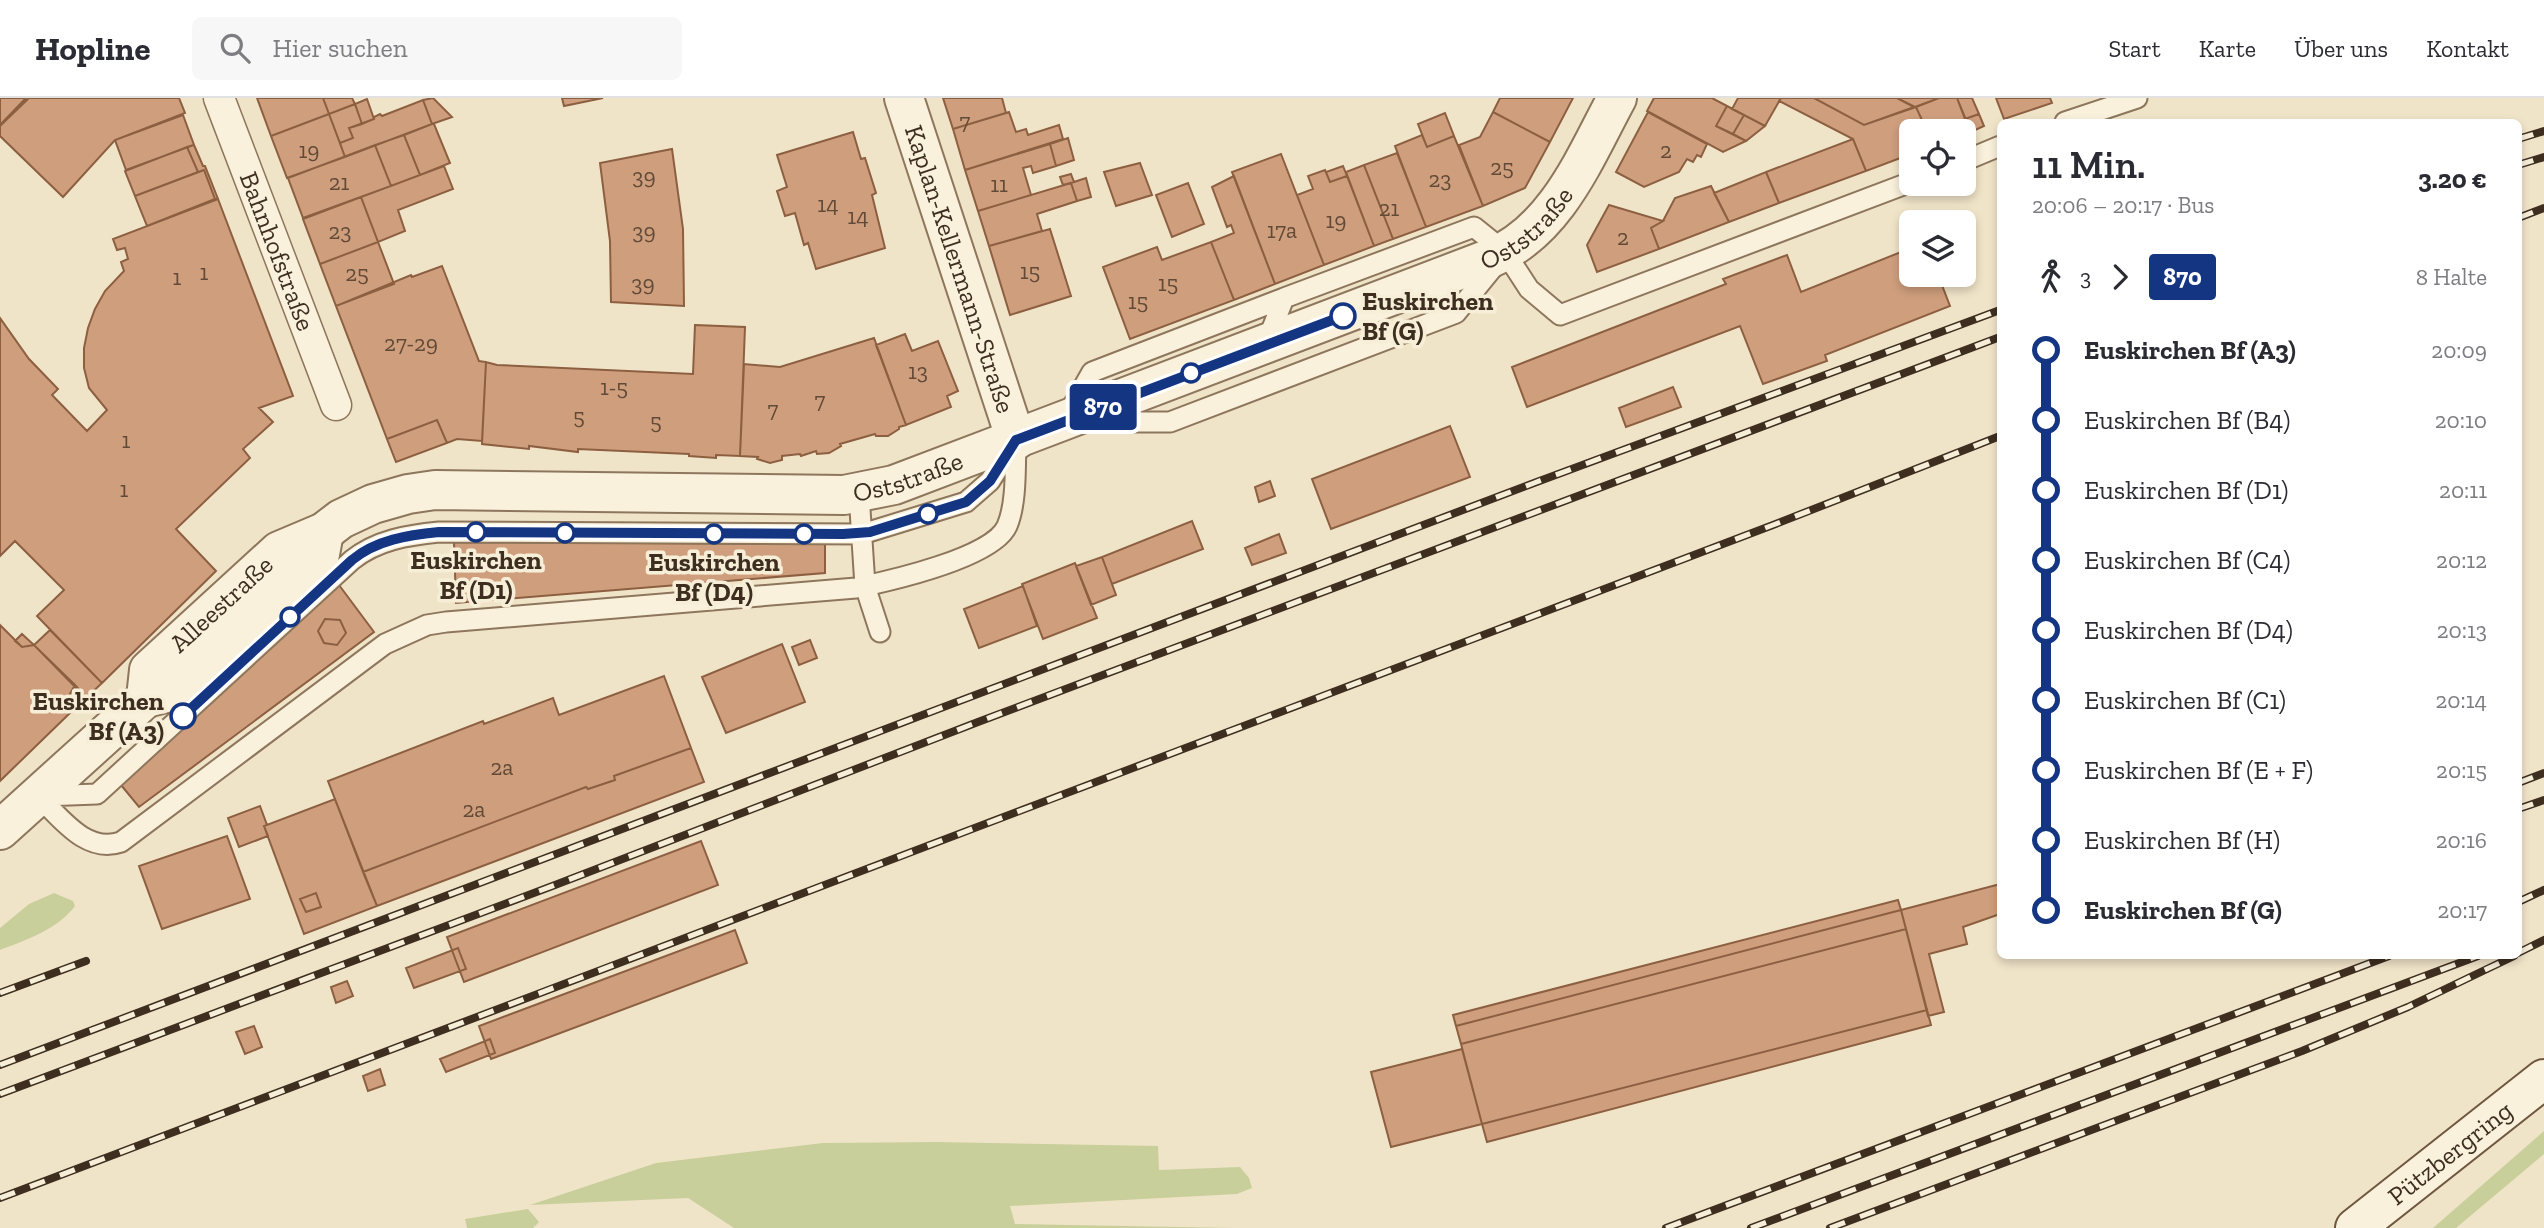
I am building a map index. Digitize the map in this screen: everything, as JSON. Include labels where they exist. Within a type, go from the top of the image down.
[{"type":"street","name":"Bahnhofstraße","points":[[219,98],[336,405]]},
{"type":"street","name":"Kaplan-Kellermann-Straße","points":[[904,98],[1016,440]]},
{"type":"street","name":"Oststraße","points":[[373,504],[435,490],[621,494],[859,494],[894,485],[1505,252],[1540,225],[1556,205],[1617,98]]},
{"type":"street","name":"Alleestraße","points":[[0,830],[146,698],[149,670],[279,551],[324,532],[341,519],[373,504]]},
{"type":"street","name":"Pützbergring","points":[[2355,1228],[2544,1079]]},
{"type":"lane","points":[[2073,119],[2137,98]]},
{"type":"lane","points":[[1976,156],[1997,147]]},
{"type":"lane","points":[[1063,422],[1092,372],[1474,227],[1505,252],[1530,289],[1560,315],[1899,187]]},
{"type":"lane","points":[[1063,422],[1170,422],[1456,313],[1505,252]]},
{"type":"lane","points":[[1265,345],[1284,298]]},
{"type":"lane","points":[[38,796],[97,794],[352,560],[362,552],[388,540],[439,532],[862,534],[966,502],[990,481],[1016,440]]},
{"type":"lane","points":[[38,796],[82,837],[103,845],[121,842],[385,644],[428,625],[865,586],[912,575],[984,549],[998,539],[1007,527],[1012,508],[1016,440]]},
{"type":"lane","points":[[859,494],[865,586],[880,632]]},
{"type":"green space","points":[[54,893],[73,901],[75,906],[51,927],[0,950],[0,928],[29,904]]},
{"type":"green space","points":[[2544,1131],[2544,1154],[2456,1228],[2433,1228]]},
{"type":"green space","points":[[823,1143],[1158,1146],[1159,1170],[1240,1167],[1249,1178],[1252,1188],[1237,1194],[1010,1206],[1015,1224],[1235,1228],[734,1228],[688,1198],[530,1205],[656,1163]]},
{"type":"green space","points":[[528,1209],[539,1222],[533,1228],[467,1228],[465,1219]]},
{"type":"building","points":[[0,98],[26,98],[0,125]]},
{"type":"building","points":[[29,98],[179,98],[185,113],[115,140],[63,197],[0,136],[0,126]]},
{"type":"building","points":[[257,98],[323,98],[329,114],[271,136]]},
{"type":"building","points":[[323,98],[352,98],[355,104],[329,114]]},
{"type":"building","points":[[433,98],[452,117],[432,124],[423,100]]},
{"type":"building","points":[[562,98],[603,98],[564,106]]},
{"type":"building","points":[[943,98],[1002,98],[1006,113],[953,129]]},
{"type":"building","points":[[1500,98],[1573,98],[1550,142],[1493,112]]},
{"type":"building","points":[[1654,98],[1712,98],[1727,106],[1716,126],[1746,141],[1723,152],[1647,111]]},
{"type":"building","points":[[1738,98],[1781,98],[1765,126],[1732,109]]},
{"type":"building","points":[[1781,98],[1814,98],[1864,125],[1916,107],[1922,119],[1899,119],[1899,159],[1866,171],[1853,139],[1779,101]]},
{"type":"building","points":[[1814,98],[1897,98],[1914,107],[1864,125]]},
{"type":"building","points":[[1897,98],[1939,98],[1915,107]]},
{"type":"building","points":[[1939,98],[1957,98],[1966,119],[1922,119],[1916,107]]},
{"type":"building","points":[[1957,98],[1972,98],[1979,114],[1965,119]]},
{"type":"building","points":[[1996,98],[2050,98],[2052,103],[2004,119]]},
{"type":"building","points":[[367,99],[374,119],[362,124],[355,104]]},
{"type":"building","points":[[423,100],[432,124],[345,157],[340,143],[353,138],[349,128],[380,114],[382,116]]},
{"type":"building","points":[[355,104],[362,124],[349,128],[353,138],[340,143],[329,114]]},
{"type":"building","points":[[1727,106],[1744,115],[1733,134],[1716,126]]},
{"type":"building","points":[[1009,112],[1016,132],[1026,129],[1028,135],[1059,125],[1063,139],[965,170],[953,129]]},
{"type":"building","points":[[1493,112],[1550,142],[1525,188],[1483,206],[1459,145],[1480,137]]},
{"type":"building","points":[[1648,112],[1707,144],[1701,157],[1697,155],[1693,162],[1687,159],[1679,172],[1644,187],[1616,172]]},
{"type":"building","points":[[1445,113],[1454,136],[1427,147],[1418,124]]},
{"type":"building","points":[[329,114],[345,157],[287,178],[271,136]]},
{"type":"building","points":[[1979,114],[1984,126],[1976,130],[1976,119],[1965,119]]},
{"type":"building","points":[[183,115],[194,145],[126,170],[115,140]]},
{"type":"building","points":[[1744,115],[1765,126],[1746,141],[1733,134]]},
{"type":"building","points":[[432,124],[450,163],[420,175],[404,135]]},
{"type":"building","points":[[853,132],[876,193],[872,195],[885,248],[816,269],[808,243],[804,245],[795,213],[785,216],[777,191],[787,187],[777,155]]},
{"type":"building","points":[[404,135],[420,175],[391,186],[375,145]]},
{"type":"building","points":[[1422,135],[1427,147],[1454,136],[1483,206],[1426,227],[1395,146]]},
{"type":"building","points":[[1068,138],[1074,160],[1056,166],[1050,144]]},
{"type":"building","points":[[1853,139],[1866,171],[1779,203],[1766,172]]},
{"type":"building","points":[[1050,144],[1056,166],[1033,173],[1031,166],[1023,168],[1031,195],[978,211],[965,170]]},
{"type":"building","points":[[194,145],[218,199],[215,199],[204,170],[198,172],[187,147]]},
{"type":"building","points":[[375,145],[391,186],[303,218],[288,178]]},
{"type":"building","points":[[187,147],[198,172],[135,196],[125,171]]},
{"type":"building","points":[[672,149],[683,229],[684,306],[611,302],[610,241],[600,163]]},
{"type":"building","points":[[1397,153],[1426,227],[1393,239],[1364,165]]},
{"type":"building","points":[[1281,154],[1324,265],[1275,284],[1232,172]]},
{"type":"building","points":[[1140,163],[1152,195],[1116,206],[1104,172]]},
{"type":"building","points":[[1364,165],[1393,239],[1374,246],[1346,172]]},
{"type":"building","points":[[444,166],[453,189],[398,210],[405,231],[378,242],[361,197]]},
{"type":"building","points":[[1343,166],[1347,176],[1330,182],[1326,172]]},
{"type":"building","points":[[204,170],[215,199],[147,226],[135,196]]},
{"type":"building","points":[[1325,170],[1330,182],[1347,176],[1374,246],[1324,265],[1297,195],[1313,189],[1308,176]]},
{"type":"building","points":[[1766,172],[1779,203],[1729,222],[1714,193]]},
{"type":"building","points":[[1071,174],[1074,182],[1063,185],[1060,177]]},
{"type":"building","points":[[1234,176],[1275,284],[1234,300],[1211,242],[1234,233],[1231,225],[1227,227],[1212,187]]},
{"type":"building","points":[[1086,178],[1091,197],[1077,201],[1071,183]]},
{"type":"building","points":[[1071,183],[1077,201],[1037,214],[1042,231],[989,246],[978,211]]},
{"type":"building","points":[[1188,183],[1204,224],[1172,237],[1156,195]]},
{"type":"building","points":[[1711,186],[1729,222],[1659,249],[1651,228],[1663,221],[1675,198]]},
{"type":"building","points":[[361,197],[378,242],[320,264],[303,219]]},
{"type":"building","points":[[218,199],[293,396],[259,408],[273,422],[243,449],[250,458],[176,529],[216,571],[102,683],[37,616],[64,590],[15,541],[0,556],[0,318],[29,359],[58,389],[52,395],[87,431],[107,410],[89,388],[84,368],[88,328],[105,291],[124,271],[121,262],[128,259],[125,248],[117,250],[113,239]]},
{"type":"building","points":[[1609,205],[1663,221],[1651,228],[1659,249],[1597,272],[1587,245]]},
{"type":"building","points":[[1050,229],[1071,296],[1010,315],[989,246]]},
{"type":"building","points":[[378,242],[394,284],[336,306],[320,264]]},
{"type":"building","points":[[1211,242],[1234,300],[1130,339],[1103,267],[1157,247],[1162,260]]},
{"type":"building","points":[[1899,253],[1899,287],[1943,287],[1950,306],[1825,355],[1827,361],[1763,384],[1740,326],[1527,407],[1512,367],[1726,284],[1723,279],[1787,255],[1801,292]]},
{"type":"building","points":[[442,266],[479,361],[486,362],[482,441],[457,439],[447,443],[437,420],[387,439],[336,306],[411,275],[412,277]]},
{"type":"building","points":[[695,325],[745,327],[740,456],[716,455],[716,458],[689,454],[578,449],[578,452],[482,444],[486,362],[497,365],[693,374]]},
{"type":"building","points":[[905,334],[912,351],[938,341],[958,391],[947,396],[951,407],[906,425],[876,345]]},
{"type":"building","points":[[874,338],[906,425],[888,436],[875,434],[840,444],[841,446],[829,453],[817,454],[816,451],[801,456],[782,456],[782,460],[770,463],[757,459],[758,457],[740,456],[744,364],[780,367]]},
{"type":"building","points":[[1673,387],[1681,407],[1626,427],[1619,408]]},
{"type":"building","points":[[437,420],[447,443],[396,462],[387,439]]},
{"type":"building","points":[[1450,426],[1470,477],[1331,529],[1312,479]]},
{"type":"building","points":[[1270,481],[1275,496],[1259,502],[1255,487]]},
{"type":"building","points":[[1192,521],[1203,549],[1112,584],[1102,557]]},
{"type":"building","points":[[1279,534],[1286,553],[1252,565],[1245,548]]},
{"type":"building","points":[[454,542],[825,544],[825,573],[456,603]]},
{"type":"building","points":[[1102,557],[1116,595],[1091,605],[1076,566]]},
{"type":"building","points":[[1075,563],[1097,618],[1043,639],[1022,584]]},
{"type":"building","points":[[339,585],[374,632],[139,807],[121,785]]},
{"type":"building","points":[[1023,586],[1037,626],[979,648],[964,609]]},
{"type":"building","points":[[325,619],[340,620],[346,633],[337,645],[324,643],[318,631]]},
{"type":"building","points":[[0,625],[22,647],[34,645],[75,685],[66,701],[72,711],[0,781]]},
{"type":"building","points":[[50,630],[102,683],[86,698],[34,645]]},
{"type":"building","points":[[22,634],[34,645],[22,647],[15,641]]},
{"type":"building","points":[[810,640],[817,658],[799,665],[792,647]]},
{"type":"building","points":[[782,644],[805,702],[726,733],[702,677]]},
{"type":"building","points":[[664,676],[691,748],[614,776],[615,780],[588,789],[586,787],[363,872],[328,781],[483,721],[484,724],[553,698],[559,715]]},
{"type":"building","points":[[75,685],[82,693],[72,711],[66,701]]},
{"type":"building","points":[[691,748],[704,782],[377,906],[363,872],[586,787],[588,789],[615,780],[614,776]]},
{"type":"building","points":[[335,799],[377,906],[304,934],[264,826]]},
{"type":"building","points":[[260,806],[268,836],[239,847],[228,818]]},
{"type":"building","points":[[227,836],[250,899],[162,929],[139,866]]},
{"type":"building","points":[[701,841],[718,885],[464,982],[447,937]]},
{"type":"building","points":[[1997,885],[1997,915],[1963,927],[1967,944],[1929,954],[1944,1012],[1928,1016],[1901,910]]},
{"type":"building","points":[[316,893],[321,907],[306,912],[300,899]]},
{"type":"building","points":[[1898,900],[1901,910],[1456,1026],[1453,1015]]},
{"type":"building","points":[[1901,910],[1906,929],[1461,1044],[1456,1026]]},
{"type":"building","points":[[1906,929],[1927,1010],[1482,1124],[1461,1044]]},
{"type":"building","points":[[735,930],[747,963],[491,1059],[479,1026]]},
{"type":"building","points":[[458,948],[466,969],[414,988],[406,968]]},
{"type":"building","points":[[347,981],[353,996],[336,1003],[331,987]]},
{"type":"building","points":[[1927,1010],[1931,1025],[1487,1142],[1482,1124]]},
{"type":"building","points":[[254,1026],[262,1047],[245,1054],[236,1032]]},
{"type":"building","points":[[490,1039],[495,1053],[446,1072],[440,1059]]},
{"type":"building","points":[[1462,1049],[1482,1124],[1391,1147],[1371,1072]]},
{"type":"building","points":[[380,1069],[385,1085],[368,1091],[363,1076]]},
{"type":"railway","points":[[2522,138],[2544,131]]},
{"type":"railway","points":[[2522,164],[2544,157]]},
{"type":"railway","points":[[2522,216],[2544,208]]},
{"type":"railway","points":[[0,1065],[1534,483],[1997,311]]},
{"type":"railway","points":[[0,1094],[1997,338]]},
{"type":"railway","points":[[0,1198],[1773,525],[1997,437]]},
{"type":"railway","points":[[2522,781],[2544,773]]},
{"type":"railway","points":[[2522,808],[2544,800]]},
{"type":"railway","points":[[2522,900],[2544,890]]},
{"type":"railway","points":[[2522,951],[2544,940]]},
{"type":"railway","points":[[1666,1228],[2381,959]]},
{"type":"railway","points":[[1751,1228],[2470,959]]},
{"type":"railway","points":[[1830,1228],[2302,1051],[2408,1007],[2508,959]]},
{"type":"railway","points":[[0,993],[86,961]]},
{"type":"bus line","name":"870","points":[[183,716],[352,560],[362,552],[388,540],[439,532],[870,532],[966,502],[990,481],[1016,440],[1343,316]]},
{"type":"place","name":"Euskirchen Bf (G)","points":[[1343,316]]},
{"type":"place","name":"Euskirchen Bf (D1)","points":[[476,532]]},
{"type":"place","name":"Euskirchen Bf (D4)","points":[[714,534]]},
{"type":"place","name":"Euskirchen Bf (A3)","points":[[183,716]]}]
